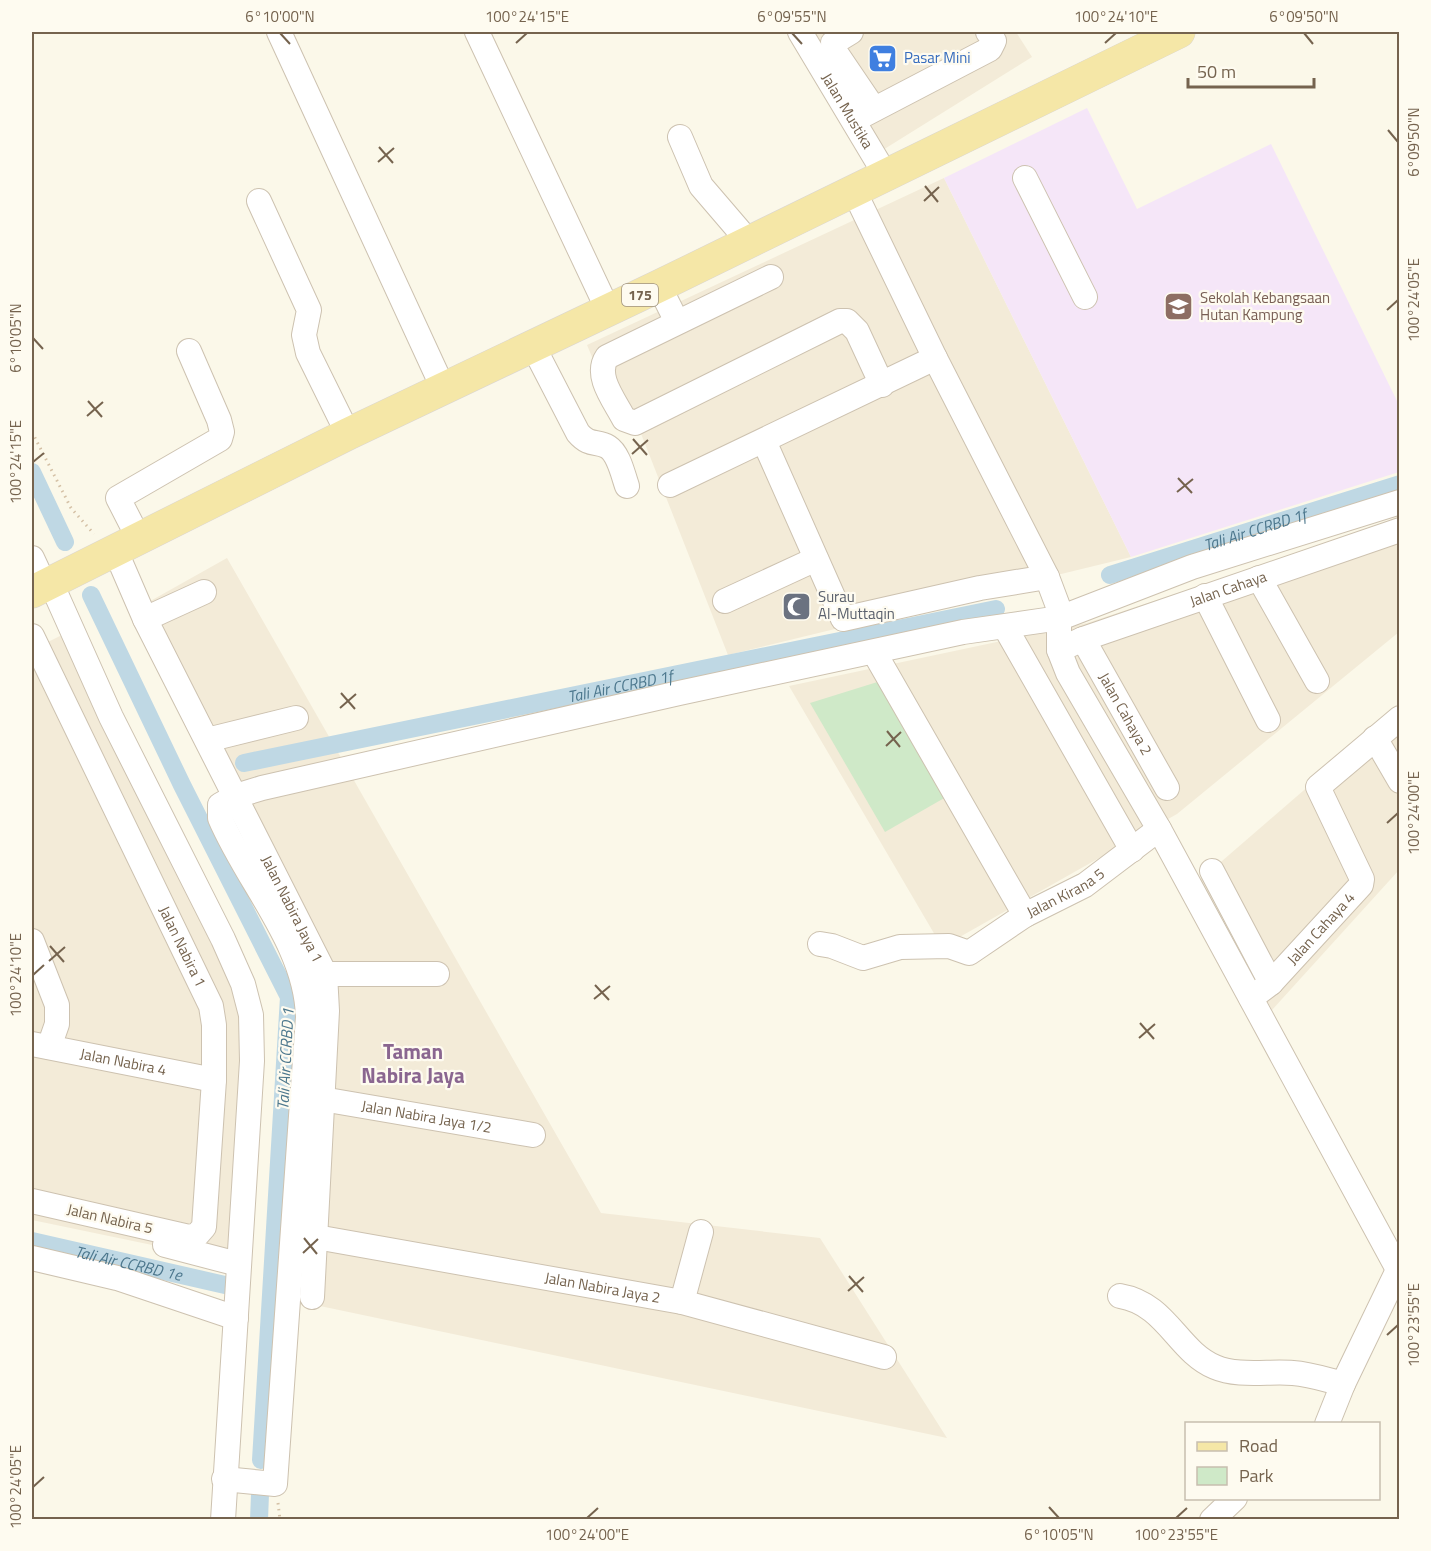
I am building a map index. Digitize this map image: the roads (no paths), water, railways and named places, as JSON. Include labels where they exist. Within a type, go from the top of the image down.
[{"type":"main road","name":"175","points":[[49,584],[348,434],[659,286],[1179,32]]},
{"type":"street","points":[[279,32],[443,388]]},
{"type":"street","points":[[477,32],[608,310]]},
{"type":"street","points":[[851,32],[833,43],[834,50],[864,114],[990,49],[994,41],[988,32]]},
{"type":"street","name":"Jalan Mustika","points":[[805,40],[864,114],[885,174]]},
{"type":"street","points":[[680,137],[701,186],[749,242]]},
{"type":"street","points":[[1025,178],[1085,297]]},
{"type":"street","points":[[854,191],[935,358],[1047,577],[1059,609],[1059,650],[1068,673],[1159,829],[1399,1272],[1343,1384],[1329,1422]]},
{"type":"street","points":[[259,201],[309,310],[304,335],[308,353],[348,434]]},
{"type":"street","points":[[771,277],[614,353],[602,363],[602,376],[624,419],[635,423],[831,324],[847,321],[857,331],[882,385]]},
{"type":"street","points":[[659,286],[677,322]]},
{"type":"street","points":[[533,346],[578,433],[589,443],[608,447],[615,455],[627,486]]},
{"type":"street","name":"Jalan Nabira Jaya 1","points":[[189,351],[222,432],[220,439],[118,498],[117,551],[145,619],[236,795],[313,956],[325,974],[327,992],[312,1297]]},
{"type":"street","points":[[670,485],[935,358]]},
{"type":"street","points":[[764,441],[840,616],[847,620],[980,588],[1047,577]]},
{"type":"street","points":[[224,1479],[275,1485],[308,1017],[307,995],[297,965],[220,819],[220,806],[236,795],[679,693],[963,632],[1060,618],[1192,567],[1396,503],[1400,529]]},
{"type":"street","name":"Jalan Cahaya","points":[[1059,650],[1083,639],[1400,529]]},
{"type":"street","points":[[32,558],[49,584],[106,707],[223,939],[247,996],[251,1015],[252,1061],[224,1479],[224,1520]]},
{"type":"street","points":[[725,601],[816,559]]},
{"type":"street","points":[[1258,578],[1317,681]]},
{"type":"street","points":[[145,619],[204,592]]},
{"type":"street","points":[[1205,596],[1268,720]]},
{"type":"street","points":[[1005,627],[1132,850]]},
{"type":"street","name":"Jalan Nabira 1","points":[[32,636],[40,674],[212,1006],[214,1080],[204,1227],[198,1235],[189,1237]]},
{"type":"street","name":"Jalan Cahaya 2","points":[[1083,639],[1167,788]]},
{"type":"street","points":[[874,652],[1025,915]]},
{"type":"street","points":[[207,740],[296,718]]},
{"type":"street","points":[[1400,718],[1375,738],[1400,781]]},
{"type":"street","name":"Jalan Cahaya 4","points":[[1251,998],[1271,983],[1362,882],[1318,785],[1375,738]]},
{"type":"street","name":"Jalan Kirana 5","points":[[820,945],[832,946],[862,958],[908,946],[949,946],[969,953],[1025,915],[1084,885],[1159,829]]},
{"type":"street","points":[[1212,871],[1271,983]]},
{"type":"street","points":[[32,940],[57,1005],[57,1024],[40,1045]]},
{"type":"street","points":[[325,974],[437,974]]},
{"type":"street","name":"Jalan Nabira 4","points":[[40,1045],[214,1080]]},
{"type":"street","name":"Jalan Nabira Jaya 1/2","points":[[322,1100],[533,1135]]},
{"type":"street","name":"Jalan Nabira 5","points":[[32,1202],[189,1237]]},
{"type":"street","points":[[32,1213],[98,1227],[238,1264]]},
{"type":"street","points":[[682,1302],[701,1232]]},
{"type":"street","name":"Jalan Nabira Jaya 2","points":[[316,1237],[682,1302],[884,1357]]},
{"type":"street","points":[[32,1258],[117,1278],[236,1318]]},
{"type":"street","points":[[1120,1296],[1142,1302],[1206,1364],[1235,1372],[1295,1373],[1343,1384]]},
{"type":"street","points":[[1212,1520],[1233,1500]]},
{"type":"waterway","name":"Tali Air CCRBD 1","points":[[32,472],[65,542]]},
{"type":"waterway","name":"Tali Air CCRBD 1f","points":[[1110,575],[1400,484]]},
{"type":"waterway","name":"Tali Air CCRBD 1","points":[[91,595],[182,785],[289,997],[261,1460]]},
{"type":"waterway","name":"Tali Air CCRBD 1f","points":[[244,763],[996,609]]},
{"type":"waterway","name":"Tali Air CCRBD 1e","points":[[32,1241],[225,1285]]},
{"type":"waterway","name":"Tali Air CCRBD 1","points":[[259,1520],[260,1494]]},
{"type":"place","name":"Pasar Mini","points":[[883,58]]},
{"type":"place","name":"Sekolah Kebangsaan Hutan Kampung","points":[[1179,307]]},
{"type":"place","name":"Surau Al-Muttaqin","points":[[797,606]]},
{"type":"district","name":"Taman Nabira Jaya","points":[[413,1064]]}]
